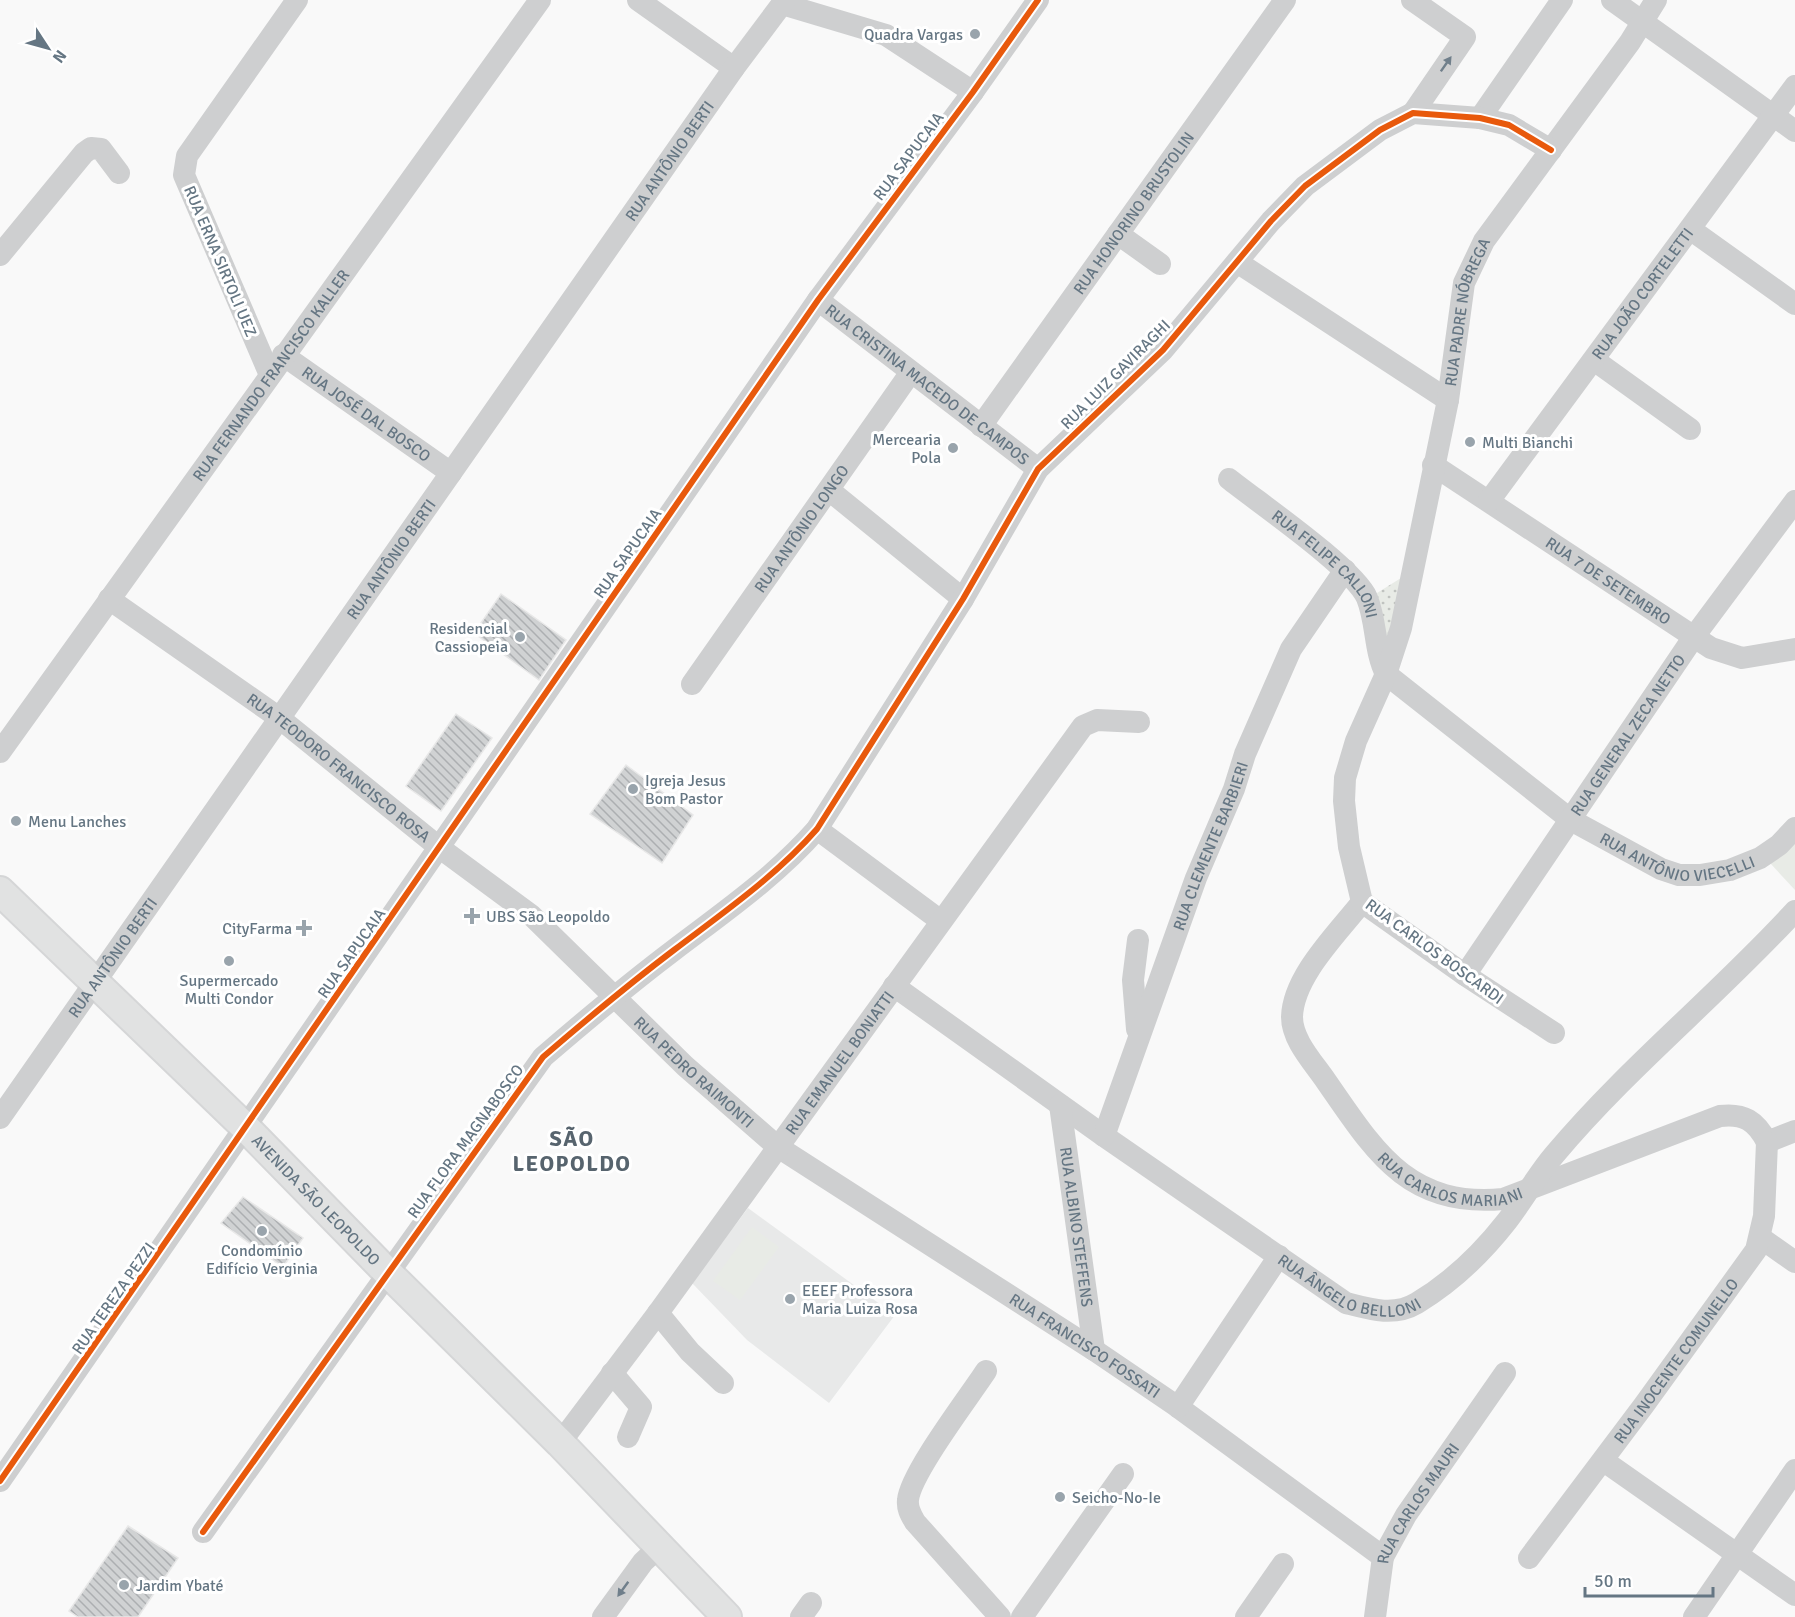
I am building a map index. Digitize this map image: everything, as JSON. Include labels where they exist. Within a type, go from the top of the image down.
[{"type":"main road","name":"AVENIDA SÃO LEOPOLDO","points":[[0,891],[246,1128],[387,1272],[560,1443],[728,1617]]},
{"type":"street","name":"RUA ERNA SIRTOLI UEZ","points":[[270,375],[184,175],[184,166],[187,156],[297,0]]},
{"type":"street","name":"RUA FERNANDO FRANCISCO KALLER","points":[[0,752],[540,0]]},
{"type":"street","points":[[638,0],[734,68]]},
{"type":"street","name":"RUA SAPUCAIA","points":[[246,1128],[818,300],[973,92],[1038,0]]},
{"type":"street","name":"RUA HONORINO BRUSTOLIN","points":[[981,426],[1285,0]]},
{"type":"street","points":[[1412,0],[1465,37],[1413,113]]},
{"type":"street","points":[[1480,118],[1562,0]]},
{"type":"street","points":[[1612,0],[1795,131]]},
{"type":"street","name":"RUA PADRE NÓBREGA","points":[[1386,674],[1401,628],[1448,400],[1464,283],[1484,241],[1630,42],[1640,22],[1656,0]]},
{"type":"street","points":[[783,2],[886,35],[973,92]]},
{"type":"street","name":"RUA ANTÔNIO BERTI","points":[[0,1118],[278,717],[734,68],[783,2]]},
{"type":"street","name":"RUA JOÃO CORTELETTI","points":[[1489,501],[1795,86]]},
{"type":"street","points":[[1413,113],[1480,118],[1509,125],[1551,150]]},
{"type":"street","name":"RUA LUIZ GAVIRAGHI","points":[[817,829],[963,599],[1038,469],[1149,365],[1305,186],[1380,130],[1413,113]]},
{"type":"street","points":[[0,255],[84,153],[91,148],[101,149],[119,173]]},
{"type":"street","points":[[1690,229],[1795,304]]},
{"type":"street","points":[[1118,234],[1160,264]]},
{"type":"street","points":[[1237,262],[1448,400]]},
{"type":"street","name":"RUA CRISTINA MACEDO DE CAMPOS","points":[[818,300],[1038,469]]},
{"type":"street","name":"RUA JOSÉ DAL BOSCO","points":[[283,355],[451,473]]},
{"type":"street","points":[[1594,360],[1690,429]]},
{"type":"street","name":"RUA ANTÔNIO LONGO","points":[[692,684],[910,372]]},
{"type":"street","name":"RUA 7 DE SETEMBRO","points":[[1433,465],[1693,638],[1723,654],[1742,658],[1795,649]]},
{"type":"street","name":"RUA FELIPE CALLONI","points":[[1229,479],[1345,570],[1366,597],[1378,651],[1386,674]]},
{"type":"street","points":[[828,490],[963,599]]},
{"type":"street","name":"RUA GENERAL ZECA NETTO","points":[[1465,975],[1693,638],[1795,501]]},
{"type":"street","name":"RUA CLEMENTE BARBIERI","points":[[1104,1136],[1196,878],[1234,789],[1249,743],[1292,649],[1345,570]]},
{"type":"street","name":"RUA TEODORO FRANCISCO ROSA","points":[[109,599],[278,717],[440,848],[531,915],[613,996]]},
{"type":"street","name":"RUA ANTÔNIO VIECELLI","points":[[1386,674],[1571,820],[1646,862],[1679,875],[1700,875],[1730,870],[1760,858],[1779,845],[1795,828]]},
{"type":"street","name":"RUA CARLOS BOSCARDI","points":[[1386,674],[1356,741],[1345,778],[1344,801],[1349,847],[1362,902],[1465,975],[1554,1033]]},
{"type":"street","name":"RUA EMANUEL BONIATTI","points":[[560,1443],[658,1313],[1083,726],[1097,720],[1139,722]]},
{"type":"street","points":[[817,829],[940,921]]},
{"type":"street","name":"RUA FLORA MAGNABOSCO","points":[[203,1532],[543,1057],[613,996],[745,896],[795,854],[817,829]]},
{"type":"street","name":"RUA CARLOS MARIANI","points":[[1362,902],[1300,983],[1292,1017],[1294,1030],[1304,1050],[1369,1143],[1401,1175],[1423,1188],[1485,1201],[1503,1199],[1529,1190],[1720,1116],[1735,1114],[1746,1117],[1756,1125],[1767,1142]]},
{"type":"street","name":"RUA ÂNGELO BELLONI","points":[[894,986],[1104,1136],[1346,1303],[1379,1311],[1399,1310],[1414,1305],[1447,1283],[1470,1262],[1506,1222],[1555,1154],[1616,1089],[1758,952],[1795,911]]},
{"type":"street","points":[[1137,1040],[1133,980],[1138,940]]},
{"type":"street","name":"RUA PEDRO RAIMONTI","points":[[613,996],[685,1066],[778,1148]]},
{"type":"street","name":"RUA ALBINO STEFFENS","points":[[1060,1105],[1094,1350]]},
{"type":"street","name":"RUA TEREZA PEZZI","points":[[0,1481],[246,1128]]},
{"type":"street","points":[[1767,1142],[1795,1131]]},
{"type":"street","name":"RUA INOCENTE COMUNELLO","points":[[1529,1558],[1644,1405],[1756,1250],[1761,1238],[1764,1216],[1767,1142]]},
{"type":"street","name":"RUA FRANCISCO FOSSATI","points":[[778,1148],[1094,1350],[1178,1407],[1383,1557]]},
{"type":"street","points":[[1761,1238],[1795,1262]]},
{"type":"street","points":[[1178,1407],[1279,1256]]},
{"type":"street","points":[[658,1313],[690,1352],[723,1383]]},
{"type":"street","points":[[986,1371],[923,1464],[908,1498],[909,1510],[915,1522],[1000,1617]]},
{"type":"street","points":[[612,1373],[641,1407],[628,1437]]},
{"type":"street","name":"RUA CARLOS MAURI","points":[[1375,1617],[1383,1557],[1406,1515],[1505,1373]]},
{"type":"street","points":[[1611,1466],[1795,1595]]},
{"type":"street","points":[[1694,1617],[1795,1470]]},
{"type":"street","points":[[1023,1617],[1123,1474]]},
{"type":"street","points":[[603,1617],[643,1562],[658,1547]]},
{"type":"street","points":[[1246,1617],[1283,1564]]},
{"type":"shaded area","points":[[1401,578],[1389,654],[1377,593]]},
{"type":"shaded area","points":[[1795,837],[1795,890],[1770,863]]},
{"type":"shaded area","name":"EEEF Professora Maria Luiza Rosa","points":[[748,1208],[895,1315],[829,1403],[747,1340],[692,1283]]},
{"type":"shaded area","points":[[752,1227],[779,1247],[740,1300],[713,1281]]},
{"type":"building","name":"Residencial Cassiopeia","points":[[501,594],[566,640],[539,680],[474,633]]},
{"type":"building","points":[[456,714],[492,738],[441,811],[406,786]]},
{"type":"building","name":"Igreja Jesus Bom Pastor","points":[[626,765],[693,815],[662,863],[590,814]]},
{"type":"building","name":"Condomínio Edifício Verginia","points":[[243,1197],[303,1238],[283,1267],[221,1223]]},
{"type":"building","name":"Jardim Ybaté","points":[[128,1526],[178,1558],[138,1617],[78,1617],[69,1611]]},
{"type":"cycle path","points":[[0,1481],[818,300],[973,92],[1038,0]]},
{"type":"cycle path","points":[[203,1532],[543,1057],[641,976],[767,878],[817,829],[963,599],[1038,469],[1163,350],[1271,221],[1305,186],[1380,130],[1413,113],[1480,118],[1509,125],[1551,150]]},
{"type":"place","name":"Quadra Vargas","points":[[975,34]]},
{"type":"place","name":"Multi Bianchi","points":[[1470,442]]},
{"type":"place","name":"Mercearia Pola","points":[[953,448]]},
{"type":"place","name":"Residencial Cassiopeia","points":[[520,637]]},
{"type":"place","name":"Igreja Jesus Bom Pastor","points":[[633,789]]},
{"type":"place","name":"Menu Lanches","points":[[16,821]]},
{"type":"place","name":"UBS São Leopoldo","points":[[472,916]]},
{"type":"place","name":"CityFarma","points":[[304,928]]},
{"type":"place","name":"Supermercado Multi Condor","points":[[229,961]]},
{"type":"place","name":"Condomínio Edifício Verginia","points":[[262,1231]]},
{"type":"place","name":"EEEF Professora Maria Luiza Rosa","points":[[790,1299]]},
{"type":"place","name":"Seicho-No-Ie","points":[[1060,1497]]},
{"type":"place","name":"Jardim Ybaté","points":[[124,1585]]},
{"type":"district","name":"SÃO LEOPOLDO","points":[[572,1150]]}]
